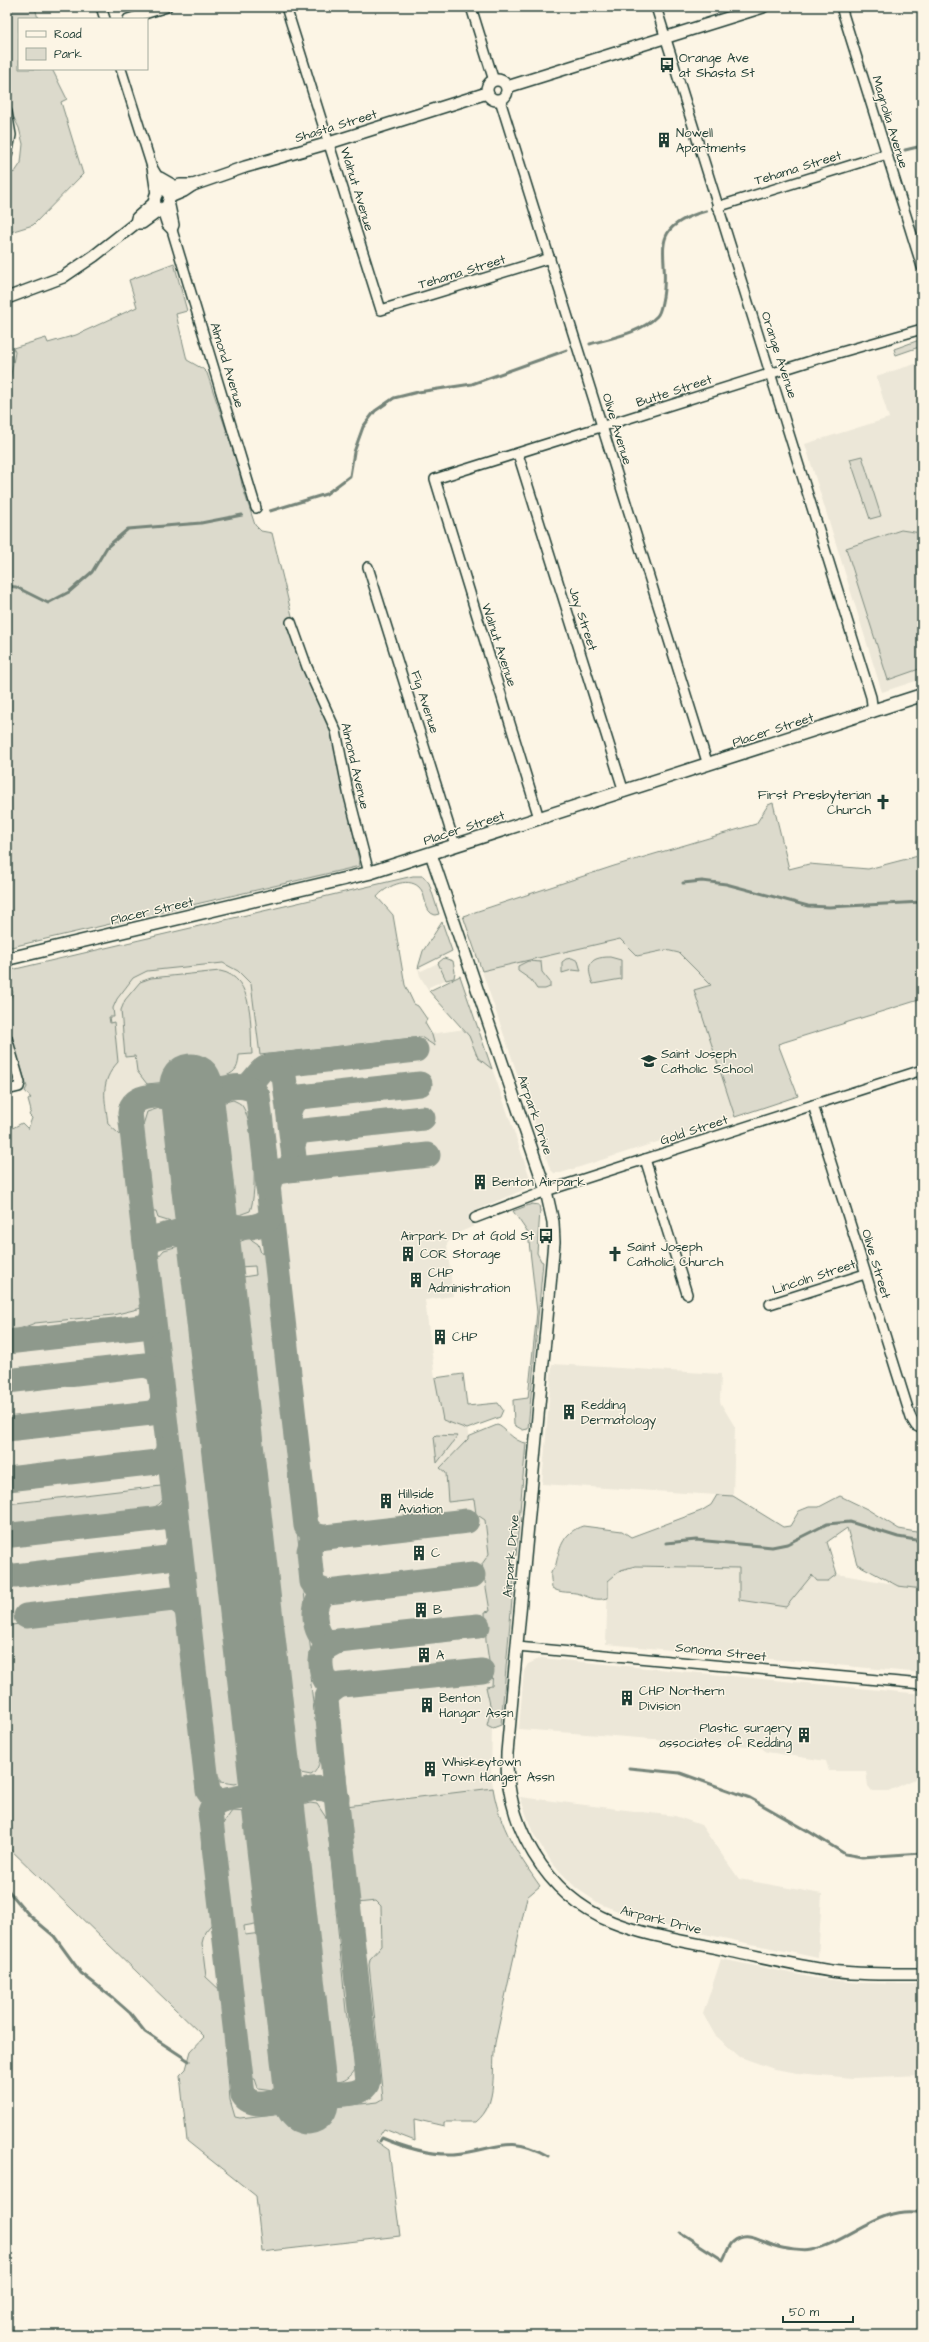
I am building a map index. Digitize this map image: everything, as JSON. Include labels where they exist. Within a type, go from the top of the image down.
[{"type":"main road","name":"Placer Street","points":[[7,959],[369,873],[922,695]]},
{"type":"street","points":[[101,7],[105,18]]},
{"type":"street","points":[[131,18],[167,7]]},
{"type":"street","name":"Walnut Avenue","points":[[286,7],[381,310]]},
{"type":"street","points":[[471,7],[494,81]]},
{"type":"street","name":"Orange Avenue","points":[[656,7],[717,207],[771,374],[871,697],[873,712]]},
{"type":"street","points":[[507,87],[763,7]]},
{"type":"street","name":"Magnolia Avenue","points":[[841,7],[922,267]]},
{"type":"street","name":"Almond Avenue","points":[[121,70],[152,167],[174,225],[172,230],[256,508]]},
{"type":"street","points":[[494,81],[502,81],[507,87],[506,95],[500,100],[491,98],[488,93],[488,87],[494,81]]},
{"type":"street","name":"Shasta Street","points":[[7,298],[63,277],[94,256],[136,224],[142,224],[164,198],[184,191],[193,185],[245,167],[329,143],[488,93]]},
{"type":"street","name":"Olive Avenue","points":[[500,100],[708,765]]},
{"type":"street","points":[[7,112],[11,135],[7,155]]},
{"type":"street","name":"Tehama Street","points":[[717,207],[887,154]]},
{"type":"street","name":"Almond Avenue","points":[[152,167],[160,178]]},
{"type":"street","points":[[160,178],[164,198]]},
{"type":"street","name":"Tehama Street","points":[[381,310],[550,258]]},
{"type":"street","name":"Butte Street","points":[[435,479],[771,374],[922,329]]},
{"type":"street","name":"Jay Street","points":[[518,454],[624,792]]},
{"type":"street","name":"Walnut Avenue","points":[[435,479],[539,818]]},
{"type":"street","name":"Fig Avenue","points":[[368,567],[455,846]]},
{"type":"street","name":"Almond Avenue","points":[[291,622],[306,667],[336,731],[348,792],[369,873]]},
{"type":"street","name":"Airpark Drive","points":[[431,854],[546,1191],[553,1222],[554,1242],[507,1753],[510,1798],[521,1831],[538,1861],[572,1898],[592,1912],[611,1922],[652,1934],[831,1971],[868,1974],[922,1974]]},
{"type":"street","points":[[7,1038],[20,1083],[18,1087],[11,1089]]},
{"type":"street","name":"Gold Street","points":[[475,1218],[546,1191],[922,1070]]},
{"type":"street","name":"Olive Street","points":[[813,1105],[911,1418],[920,1429]]},
{"type":"street","points":[[645,1159],[687,1294]]},
{"type":"street","name":"Lincoln Street","points":[[770,1304],[865,1274]]},
{"type":"street","name":"Sonoma Street","points":[[517,1647],[630,1656],[922,1684]]},
{"type":"shaded area","points":[[922,362],[922,679],[882,692],[805,444],[889,418],[876,376]]},
{"type":"shaded area","name":"Saint Joseph Catholic School","points":[[620,938],[637,956],[666,950],[679,953],[711,985],[765,1006],[797,1094],[735,1117],[561,1173],[554,1173],[550,1169],[482,971]]},
{"type":"shaded area","points":[[212,941],[431,1034],[478,1027],[530,1178],[525,1189],[469,1213],[474,1226],[452,1236],[447,1244],[453,1296],[425,1300],[435,1378],[461,1375],[469,1443],[512,1443],[492,1726],[491,1775],[497,1807],[511,1843],[540,1886],[527,1897],[495,2043],[491,2102],[487,2111],[476,2122],[444,2122],[444,2126],[414,2119],[415,2141],[384,2129],[380,2133],[376,2142],[389,2150],[400,2236],[262,2252],[256,2196],[187,2141],[180,2075],[186,2069],[191,2051],[204,2037],[7,1846],[7,1267],[77,1243],[14,987]]},
{"type":"shaded area","points":[[438,963],[445,980],[429,987],[429,991],[420,976],[418,968],[421,971]]},
{"type":"shaded area","points":[[552,1364],[721,1374],[720,1402],[735,1427],[733,1496],[542,1484]]},
{"type":"shaded area","points":[[635,1566],[739,1568],[812,1575],[828,1581],[837,1574],[922,1589],[922,1673],[606,1644],[608,1581],[621,1570]]},
{"type":"shaded area","points":[[541,1658],[922,1694],[922,1776],[888,1791],[872,1791],[868,1786],[866,1771],[829,1771],[826,1761],[767,1752],[760,1747],[519,1729],[524,1671],[528,1664]]},
{"type":"shaded area","points":[[520,1797],[675,1816],[701,1825],[739,1879],[822,1894],[818,1958],[643,1921],[600,1904],[576,1888],[552,1863],[533,1833]]},
{"type":"shaded area","points":[[721,1959],[814,1978],[859,1983],[922,1984],[922,2075],[853,2078],[798,2073],[774,2069],[740,2057],[715,2035],[703,2014]]},
{"type":"green space","points":[[7,7],[35,7],[38,18],[18,18],[18,70],[52,70],[67,99],[61,102],[83,174],[33,225],[7,233],[7,174],[15,172],[21,163],[23,144],[19,128],[7,104]]},
{"type":"green space","points":[[174,263],[187,311],[176,314],[187,360],[207,373],[238,465],[242,485],[255,525],[261,531],[272,533],[293,620],[331,725],[360,866],[7,948],[7,397],[15,352],[13,348],[46,338],[48,343],[76,335],[137,307],[129,280]]},
{"type":"green space","points":[[922,339],[922,346],[896,355],[894,349]]},
{"type":"green space","points":[[862,456],[881,516],[870,519],[850,459]]},
{"type":"green space","points":[[901,530],[921,533],[922,537],[922,668],[888,680],[846,548]]},
{"type":"green space","points":[[773,803],[789,869],[809,864],[868,869],[922,855],[922,999],[778,1044],[798,1096],[735,1117],[694,990],[711,985],[679,953],[666,950],[637,956],[620,939],[482,971],[463,916],[614,866],[756,824],[768,805]]},
{"type":"green space","points":[[413,876],[423,876],[429,883],[439,914],[435,915],[431,913],[427,907],[421,890],[414,884],[396,884],[385,890],[377,897],[393,915],[405,985],[414,1004],[418,1006],[427,1019],[425,1023],[432,1035],[435,1046],[421,1037],[260,1055],[251,984],[238,971],[223,963],[147,971],[133,978],[117,999],[113,1008],[114,1017],[109,1017],[110,1023],[114,1022],[118,1062],[108,1077],[105,1098],[108,1124],[127,1141],[146,1307],[113,1315],[35,1323],[7,1334],[7,1131],[22,1123],[28,1129],[32,1118],[29,1115],[31,1111],[28,1100],[31,1098],[25,1091],[27,1087],[7,1022],[7,1006],[13,992],[7,982],[7,971]]},
{"type":"green space","points":[[442,922],[452,951],[418,968],[423,951]]},
{"type":"green space","points":[[610,957],[621,960],[621,979],[593,984],[590,972],[591,964],[597,959]]},
{"type":"green space","points":[[444,958],[453,961],[455,972],[454,978],[446,980],[438,963]]},
{"type":"green space","points":[[572,958],[578,961],[581,971],[572,970],[562,973],[562,962],[566,959]]},
{"type":"green space","points":[[528,961],[541,962],[542,972],[550,982],[550,987],[545,989],[537,989],[531,980],[518,971],[518,966]]},
{"type":"green space","points":[[220,971],[231,975],[239,983],[245,993],[250,1017],[252,1054],[239,1055],[236,1068],[233,1072],[226,1076],[147,1084],[137,1071],[135,1056],[125,1057],[121,1010],[125,1000],[140,982],[151,978]]},
{"type":"green space","points":[[460,976],[492,1069],[478,1058],[469,1036],[429,991]]},
{"type":"green space","points":[[233,1100],[242,1106],[247,1116],[254,1159],[254,1189],[250,1211],[239,1215],[229,1211],[226,1205],[216,1113],[221,1103]]},
{"type":"green space","points":[[159,1108],[166,1109],[174,1118],[183,1214],[181,1218],[171,1222],[158,1218],[156,1212],[152,1212],[152,1205],[147,1205],[139,1127],[143,1125],[147,1112]]},
{"type":"green space","points":[[532,1204],[539,1205],[540,1211],[537,1253],[543,1262],[528,1429],[523,1430],[514,1425],[513,1400],[528,1398],[537,1312],[528,1233],[513,1211]]},
{"type":"green space","points":[[249,1238],[258,1244],[261,1253],[266,1255],[313,1671],[310,1676],[315,1720],[319,1726],[323,1756],[320,1756],[318,1767],[311,1775],[295,1772],[290,1762],[234,1282],[236,1278],[256,1275],[255,1266],[239,1267],[239,1272],[235,1272],[230,1251],[236,1243]]},
{"type":"green space","points":[[179,1246],[188,1252],[192,1274],[198,1341],[241,1700],[248,1770],[240,1782],[235,1784],[220,1782],[220,1778],[212,1768],[155,1270],[157,1269],[158,1257],[164,1250]]},
{"type":"green space","points":[[463,1374],[467,1406],[498,1403],[503,1410],[500,1417],[467,1429],[443,1420],[435,1378]]},
{"type":"green space","points":[[497,1425],[517,1440],[526,1443],[516,1556],[513,1556],[512,1576],[514,1577],[501,1725],[493,1728],[487,1725],[491,1709],[486,1687],[492,1686],[493,1668],[490,1668],[486,1641],[485,1612],[490,1611],[482,1564],[489,1554],[485,1520],[476,1514],[474,1499],[448,1502],[446,1473],[440,1468],[468,1439],[468,1437]]},
{"type":"green space","points":[[436,1435],[458,1436],[437,1463],[434,1437]]},
{"type":"green space","points":[[161,1486],[166,1489],[163,1500],[158,1505],[148,1509],[7,1525],[7,1504]]},
{"type":"green space","points":[[717,1495],[733,1496],[783,1527],[790,1526],[799,1511],[809,1507],[819,1507],[840,1496],[867,1509],[899,1529],[922,1533],[922,1589],[898,1586],[857,1564],[847,1528],[827,1542],[837,1574],[828,1581],[817,1581],[812,1575],[786,1607],[739,1600],[739,1568],[635,1566],[621,1570],[608,1581],[608,1598],[604,1599],[594,1599],[576,1593],[559,1591],[552,1588],[552,1570],[556,1565],[559,1551],[564,1540],[571,1532],[583,1526],[622,1531],[631,1537],[701,1511],[711,1505]]},
{"type":"green space","points":[[7,1593],[11,1625],[165,1608],[173,1612],[183,1622],[216,1919],[205,1932],[202,1943],[206,1977],[221,1991],[230,2100],[235,2117],[240,2118],[378,2102],[383,2099],[369,1965],[370,1959],[382,1946],[381,1906],[376,1901],[357,1903],[346,1806],[493,1788],[500,1815],[510,1840],[540,1886],[527,1897],[495,2043],[493,2086],[491,2096],[488,2106],[483,2114],[476,2122],[444,2122],[444,2126],[414,2119],[415,2141],[384,2129],[376,2141],[389,2150],[400,2236],[262,2252],[256,2196],[187,2141],[180,2075],[186,2069],[191,2051],[204,2037],[7,1846]]},
{"type":"green space","points":[[310,1803],[317,1804],[327,1819],[346,2011],[356,2068],[350,2076],[338,2082],[325,2076],[302,1879],[297,1813],[302,1805]]},
{"type":"green space","points":[[232,1811],[247,1812],[255,1822],[266,1922],[244,1926],[245,1935],[261,1933],[261,1929],[267,1929],[283,2072],[281,2082],[273,2090],[258,2088],[255,2079],[251,2079],[241,1984],[236,1984],[218,1831],[223,1830],[222,1825]]},
{"type":"waterway","points":[[905,150],[922,146]]},
{"type":"waterway","points":[[590,344],[634,331],[643,327],[657,316],[661,308],[664,286],[664,246],[666,236],[673,226],[686,218],[706,211]]},
{"type":"waterway","points":[[270,511],[326,494],[350,476],[354,452],[363,427],[375,411],[394,398],[418,392],[472,384],[567,350]]},
{"type":"waterway","points":[[7,586],[16,587],[48,603],[69,592],[92,572],[107,547],[128,529],[201,523],[242,515]]},
{"type":"waterway","points":[[683,883],[702,881],[726,884],[808,906],[829,907],[922,902]]},
{"type":"waterway","points":[[666,1543],[696,1540],[772,1547],[787,1544],[827,1524],[850,1522],[898,1537],[922,1541]]},
{"type":"waterway","points":[[629,1768],[680,1773],[750,1798],[845,1854],[862,1857],[922,1853]]},
{"type":"waterway","points":[[7,1889],[29,1915],[54,1936],[81,1973],[130,2013],[145,2032],[189,2061]]},
{"type":"waterway","points":[[380,2141],[382,2138],[417,2150],[445,2154],[468,2152],[511,2144],[534,2149],[548,2156]]},
{"type":"waterway","points":[[681,2233],[723,2260],[731,2244],[744,2237],[754,2238],[783,2248],[808,2251],[826,2246],[866,2225],[894,2214],[908,2212],[922,2213]]},
{"type":"taxiway","points":[[272,1066],[416,1050]]},
{"type":"taxiway","points":[[245,1087],[262,1070],[266,1068],[277,1068],[284,1076],[294,1157],[291,1166],[284,1171]]},
{"type":"taxiway","points":[[289,1111],[293,1102],[300,1097],[420,1084]]},
{"type":"taxiway","points":[[209,1096],[221,1090],[235,1087],[249,1088],[258,1096],[306,1526],[313,1534],[321,1537]]},
{"type":"taxiway","points":[[177,1099],[164,1096],[142,1098],[132,1106],[130,1113],[208,1791],[213,1798],[221,1801]]},
{"type":"taxiway","points":[[293,1144],[297,1135],[304,1131],[423,1118]]},
{"type":"taxiway","points":[[146,1248],[153,1238],[187,1230],[196,1223],[201,1213],[203,1200],[194,1124]]},
{"type":"taxiway","points":[[268,1188],[271,1177],[279,1171],[428,1155]]},
{"type":"taxiway","points":[[205,1188],[207,1204],[212,1215],[220,1222],[227,1225],[236,1227],[253,1227],[267,1221],[271,1215]]},
{"type":"taxiway","points":[[177,1234],[196,1240],[200,1243],[208,1256],[219,1347]]},
{"type":"taxiway","points":[[7,1342],[142,1327],[149,1323],[153,1314]]},
{"type":"taxiway","points":[[7,1381],[145,1365],[156,1369],[160,1376]]},
{"type":"taxiway","points":[[7,1429],[151,1413],[158,1409],[163,1400]]},
{"type":"taxiway","points":[[8,1479],[157,1462],[166,1456],[168,1448]]},
{"type":"taxiway","points":[[12,1535],[162,1518],[171,1514],[175,1503]]},
{"type":"taxiway","points":[[328,1592],[317,1588],[312,1582],[309,1551],[311,1543],[317,1538],[467,1521]]},
{"type":"taxiway","points":[[15,1576],[167,1558],[175,1553],[179,1543]]},
{"type":"taxiway","points":[[473,1575],[328,1592],[322,1595],[318,1601],[315,1609],[315,1617],[319,1633],[323,1639],[329,1642],[478,1626]]},
{"type":"taxiway","points":[[26,1616],[173,1599],[181,1602],[187,1610]]},
{"type":"taxiway","points":[[334,1643],[325,1648],[321,1657],[321,1668],[323,1674],[325,1679],[332,1686],[482,1671]]},
{"type":"taxiway","points":[[257,1680],[267,1766],[265,1780],[259,1789],[241,1797],[222,1801],[214,1805],[210,1812],[243,2095],[253,2102],[266,2103],[279,2100],[290,2094]]},
{"type":"taxiway","points":[[325,1789],[332,1784],[334,1777],[326,1700],[329,1693],[337,1687]]},
{"type":"taxiway","points":[[322,2091],[349,2094],[361,2090],[366,2086],[368,2081],[334,1777]]},
{"type":"taxiway","points":[[287,1910],[278,1845],[277,1820],[279,1812],[289,1799],[306,1790],[324,1789],[332,1792],[337,1798]]},
{"type":"runway","points":[[191,1085],[307,2103]]},
{"type":"place","name":"Orange Ave at Shasta St","points":[[667,65]]},
{"type":"place","name":"Nowell Apartments","points":[[664,140]]},
{"type":"place","name":"First Presbyterian Church","points":[[883,802]]},
{"type":"place","name":"Saint Joseph Catholic School","points":[[649,1061]]},
{"type":"place","name":"Benton Airpark","points":[[480,1182]]},
{"type":"place","name":"Airpark Dr at Gold St","points":[[546,1236]]},
{"type":"place","name":"COR Storage","points":[[408,1254]]},
{"type":"place","name":"Saint Joseph Catholic Church","points":[[615,1254]]},
{"type":"place","name":"CHP Administration","points":[[416,1280]]},
{"type":"place","name":"CHP","points":[[440,1337]]},
{"type":"place","name":"Redding Dermatology","points":[[569,1412]]},
{"type":"place","name":"Hillside Aviation","points":[[386,1501]]},
{"type":"place","name":"C","points":[[419,1553]]},
{"type":"place","name":"B","points":[[421,1610]]},
{"type":"place","name":"A","points":[[424,1655]]},
{"type":"place","name":"CHP Northern Division","points":[[627,1698]]},
{"type":"place","name":"Benton Hangar Assn","points":[[427,1705]]},
{"type":"place","name":"Plastic surgery associates of Redding","points":[[804,1735]]},
{"type":"place","name":"Whiskeytown Town Hanger Assn","points":[[430,1769]]}]
